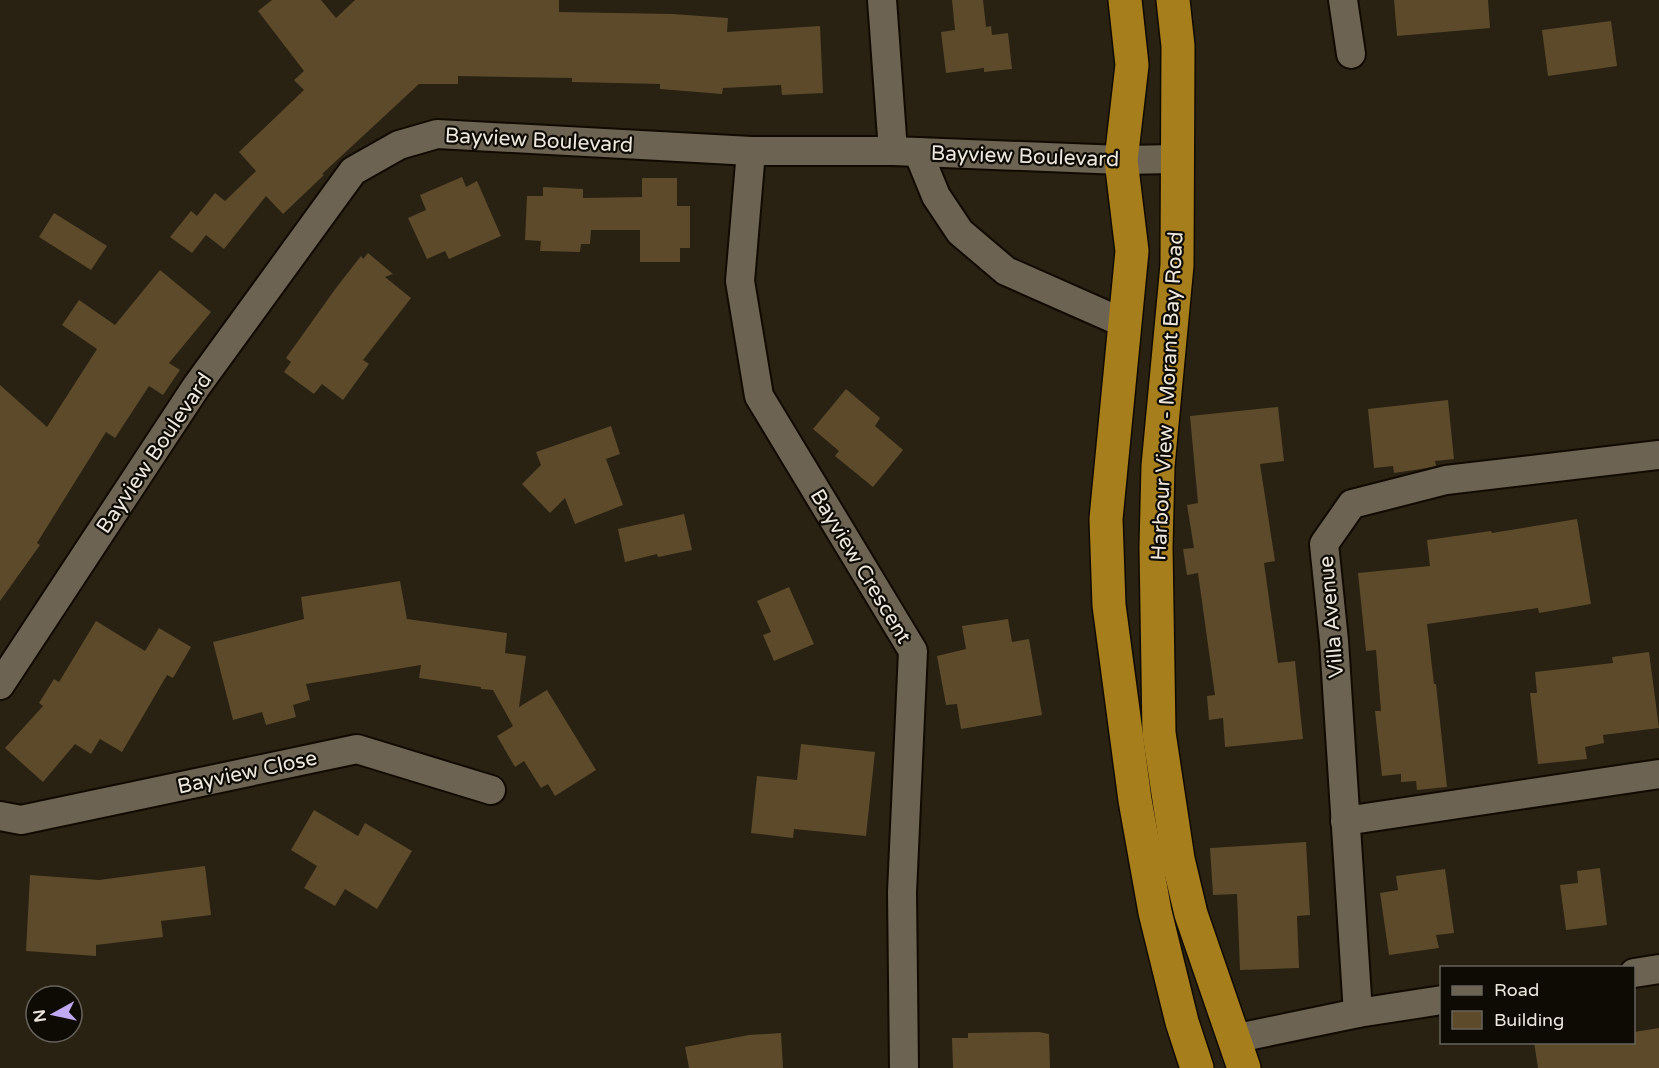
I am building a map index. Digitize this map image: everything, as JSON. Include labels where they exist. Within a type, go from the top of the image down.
[{"type":"highway","name":"Harbour View - Morant Bay Road","points":[[1125,0],[1132,65],[1121,160],[1132,250],[1107,519],[1109,605],[1134,790],[1155,912],[1182,1022],[1197,1068]]},
{"type":"highway","name":"Harbour View - Morant Bay Road","points":[[1173,0],[1178,46],[1177,265],[1158,466],[1156,547],[1159,733],[1178,859],[1191,914],[1239,1054]]},
{"type":"street","points":[[882,0],[906,151],[960,232],[1006,271],[1126,324]]},
{"type":"street","points":[[1343,0],[1351,54]]},
{"type":"street","name":"Bayview Boulevard","points":[[0,685],[196,387],[353,171],[399,145],[437,134],[751,151],[906,151],[1121,160],[1176,159]]},
{"type":"street","name":"Bayview Crescent","points":[[751,151],[740,281],[759,396],[913,651],[902,892],[904,1068]]},
{"type":"street","name":"Villa Avenue","points":[[1358,1012],[1334,641],[1324,544],[1352,504],[1446,480],[1659,455]]},
{"type":"street","name":"Bayview Close","points":[[0,816],[21,820],[357,749],[491,790]]},
{"type":"street","points":[[1346,821],[1659,774]]},
{"type":"street","points":[[1635,972],[1659,969]]},
{"type":"street","points":[[1239,1054],[1358,1012],[1440,1000]]},
{"type":"building","points":[[272,0],[321,0],[336,18],[355,0],[559,0],[559,12],[673,14],[728,18],[727,32],[820,26],[823,93],[782,95],[781,85],[723,88],[722,94],[660,89],[660,84],[572,82],[572,78],[458,76],[458,84],[419,84],[322,174],[324,175],[283,214],[266,196],[224,249],[206,235],[192,253],[170,237],[191,211],[197,216],[215,193],[225,201],[256,171],[239,152],[304,90],[294,80],[304,71],[258,11]]},
{"type":"building","points":[[952,0],[983,0],[986,27],[991,26],[992,35],[1008,33],[1012,69],[984,72],[984,68],[946,73],[941,32],[955,30]]},
{"type":"building","points":[[1394,0],[1488,0],[1490,28],[1397,36]]},
{"type":"building","points":[[1611,21],[1617,66],[1548,76],[1542,30]]},
{"type":"building","points":[[462,177],[466,187],[477,181],[501,236],[449,259],[445,251],[427,259],[408,218],[426,210],[420,195]]},
{"type":"building","points":[[642,178],[677,178],[677,206],[690,206],[690,248],[680,248],[680,262],[640,262],[640,230],[591,230],[590,244],[581,244],[580,252],[540,251],[541,241],[525,240],[527,196],[543,196],[543,187],[583,189],[583,198],[642,197]]},
{"type":"building","points":[[54,213],[107,246],[91,270],[39,237]]},
{"type":"building","points":[[368,253],[393,274],[385,277],[411,298],[363,360],[369,364],[343,400],[322,384],[314,394],[284,372],[291,362],[286,358],[336,288],[361,256],[363,259]]},
{"type":"building","points":[[160,270],[211,312],[169,363],[180,370],[163,395],[149,386],[115,438],[106,432],[37,543],[40,545],[0,601],[0,385],[47,427],[97,349],[62,325],[79,300],[115,325]]},
{"type":"building","points":[[846,389],[880,418],[875,426],[903,450],[873,487],[835,456],[839,451],[813,429]]},
{"type":"building","points":[[1448,400],[1454,459],[1435,461],[1436,466],[1394,473],[1393,466],[1374,468],[1368,409]]},
{"type":"building","points":[[1278,407],[1284,461],[1260,464],[1275,561],[1264,563],[1278,663],[1295,661],[1303,739],[1225,747],[1223,718],[1209,720],[1207,696],[1215,695],[1198,573],[1187,575],[1183,549],[1194,548],[1187,505],[1198,503],[1190,416]]},
{"type":"building","points":[[611,426],[620,454],[606,459],[623,505],[575,524],[565,498],[550,513],[522,484],[541,465],[536,452]]},
{"type":"building","points":[[684,514],[692,550],[658,557],[657,554],[625,562],[618,529]]},
{"type":"building","points":[[1577,519],[1591,604],[1539,613],[1538,608],[1427,624],[1447,787],[1417,790],[1416,781],[1401,782],[1401,774],[1382,776],[1375,711],[1381,711],[1376,650],[1366,651],[1358,573],[1430,566],[1427,540],[1491,531],[1492,533]]},
{"type":"building","points":[[400,581],[407,619],[507,633],[505,653],[526,656],[519,707],[547,690],[596,770],[555,796],[548,784],[541,788],[524,761],[515,767],[497,736],[513,726],[493,690],[419,678],[421,665],[306,684],[310,700],[293,705],[296,717],[266,725],[262,712],[233,720],[213,642],[304,619],[301,597]]},
{"type":"building","points":[[789,587],[814,644],[774,661],[763,635],[771,632],[757,601]]},
{"type":"building","points":[[1008,619],[1012,642],[1029,639],[1042,715],[961,729],[957,704],[946,705],[937,656],[966,649],[962,626]]},
{"type":"building","points":[[96,621],[145,651],[159,628],[191,647],[173,678],[167,675],[122,752],[100,739],[91,754],[75,744],[43,782],[5,748],[43,706],[39,703],[54,679],[59,682]]},
{"type":"building","points":[[1649,652],[1659,728],[1603,735],[1604,743],[1585,747],[1587,759],[1538,764],[1530,693],[1537,693],[1535,672],[1613,663],[1612,657]]},
{"type":"building","points":[[801,744],[875,752],[866,836],[794,829],[793,838],[751,833],[757,776],[797,780]]},
{"type":"building","points":[[314,810],[358,836],[365,823],[412,851],[377,909],[345,889],[335,906],[304,888],[317,866],[291,850]]},
{"type":"building","points":[[1306,842],[1310,915],[1297,916],[1299,968],[1240,970],[1237,894],[1213,895],[1210,848]]},
{"type":"building","points":[[205,866],[211,915],[161,921],[163,937],[96,945],[96,956],[26,951],[30,875],[99,880]]},
{"type":"building","points":[[1600,868],[1607,925],[1566,930],[1560,885],[1578,883],[1577,871]]},
{"type":"building","points":[[1445,869],[1454,933],[1436,935],[1439,948],[1389,955],[1380,893],[1398,890],[1396,876]]},
{"type":"building","points":[[1659,1028],[1659,1068],[1538,1068],[1534,1044],[1635,1044],[1635,1032]]},
{"type":"building","points":[[1039,1032],[1049,1034],[1050,1068],[953,1068],[952,1038],[968,1038],[968,1033]]},
{"type":"building","points":[[781,1033],[783,1068],[689,1068],[685,1047],[749,1035]]}]
